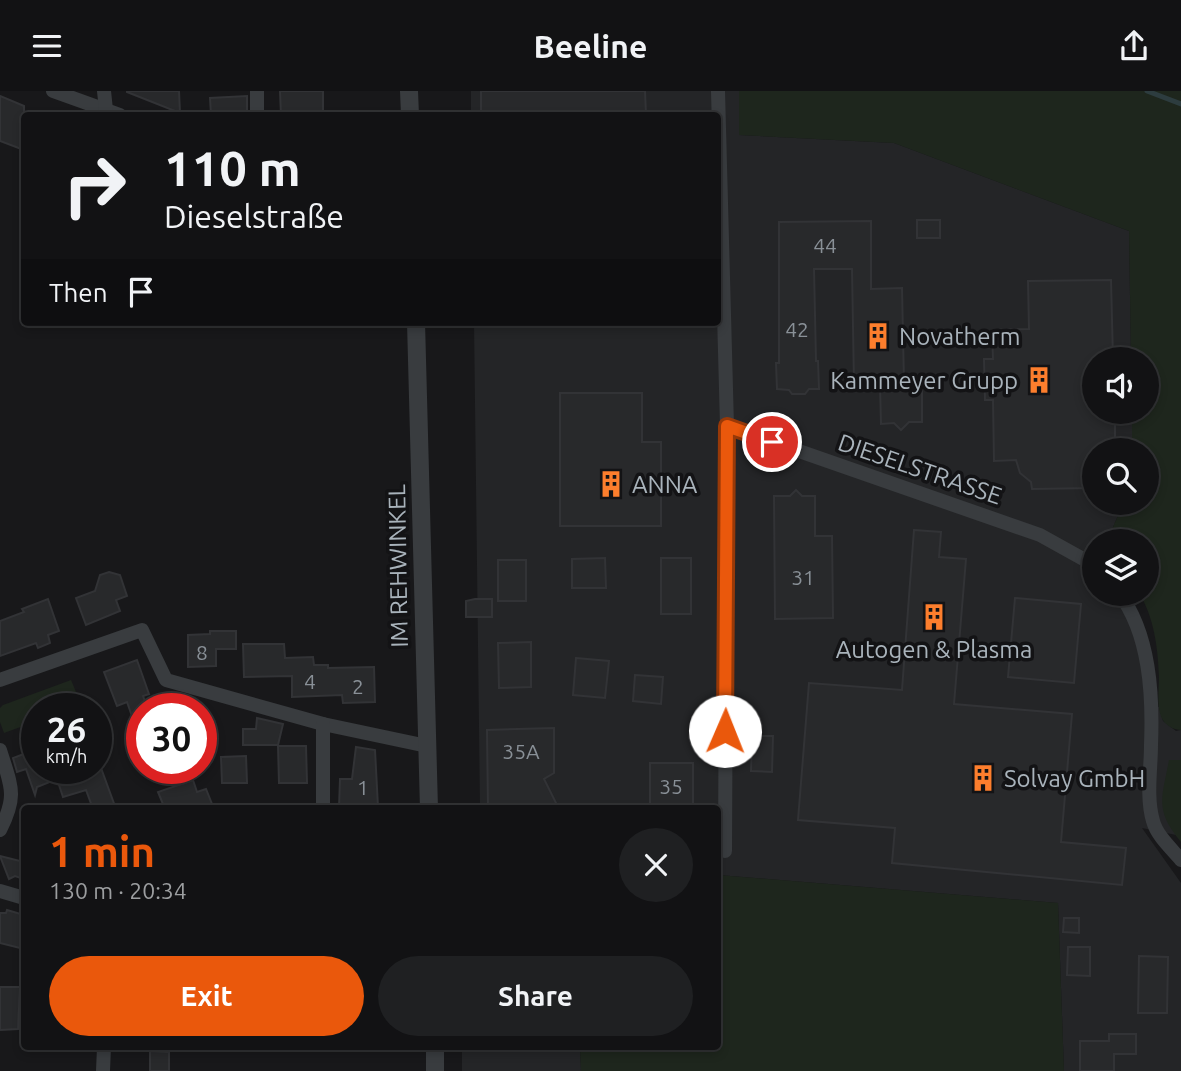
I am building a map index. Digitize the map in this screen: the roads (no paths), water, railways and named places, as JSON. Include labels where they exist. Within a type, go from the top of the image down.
[{"type":"street","points":[[53,91],[110,112]]},
{"type":"street","points":[[104,91],[113,112]]},
{"type":"street","points":[[257,91],[257,112]]},
{"type":"street","points":[[409,91],[410,112]]},
{"type":"street","points":[[718,91],[719,112]]},
{"type":"street","points":[[721,203],[727,426],[725,851]]},
{"type":"street","name":"IM REHWINKEL","points":[[416,326],[429,805]]},
{"type":"street","name":"DIESELSTRASSE","points":[[727,426],[1040,535],[1082,558]]},
{"type":"street","points":[[1126,606],[1139,632],[1148,673],[1152,820],[1157,833],[1181,860]]},
{"type":"street","points":[[0,680],[142,630],[166,680],[323,723],[427,746]]},
{"type":"street","points":[[323,723],[323,805]]},
{"type":"street","points":[[0,750],[12,792],[8,815],[0,830]]},
{"type":"street","points":[[0,891],[21,897]]},
{"type":"street","points":[[103,1071],[104,1050]]},
{"type":"street","points":[[435,1050],[435,1071]]},
{"type":"waterway","points":[[1147,91],[1181,104]]},
{"type":"place","name":"Novatherm","points":[[878,336]]},
{"type":"place","name":"Kammeyer Grupp","points":[[1039,380]]},
{"type":"place","name":"ANNA","points":[[611,484]]},
{"type":"place","name":"Autogen & Plasma","points":[[934,617]]},
{"type":"place","name":"Solvay GmbH","points":[[983,778]]}]
